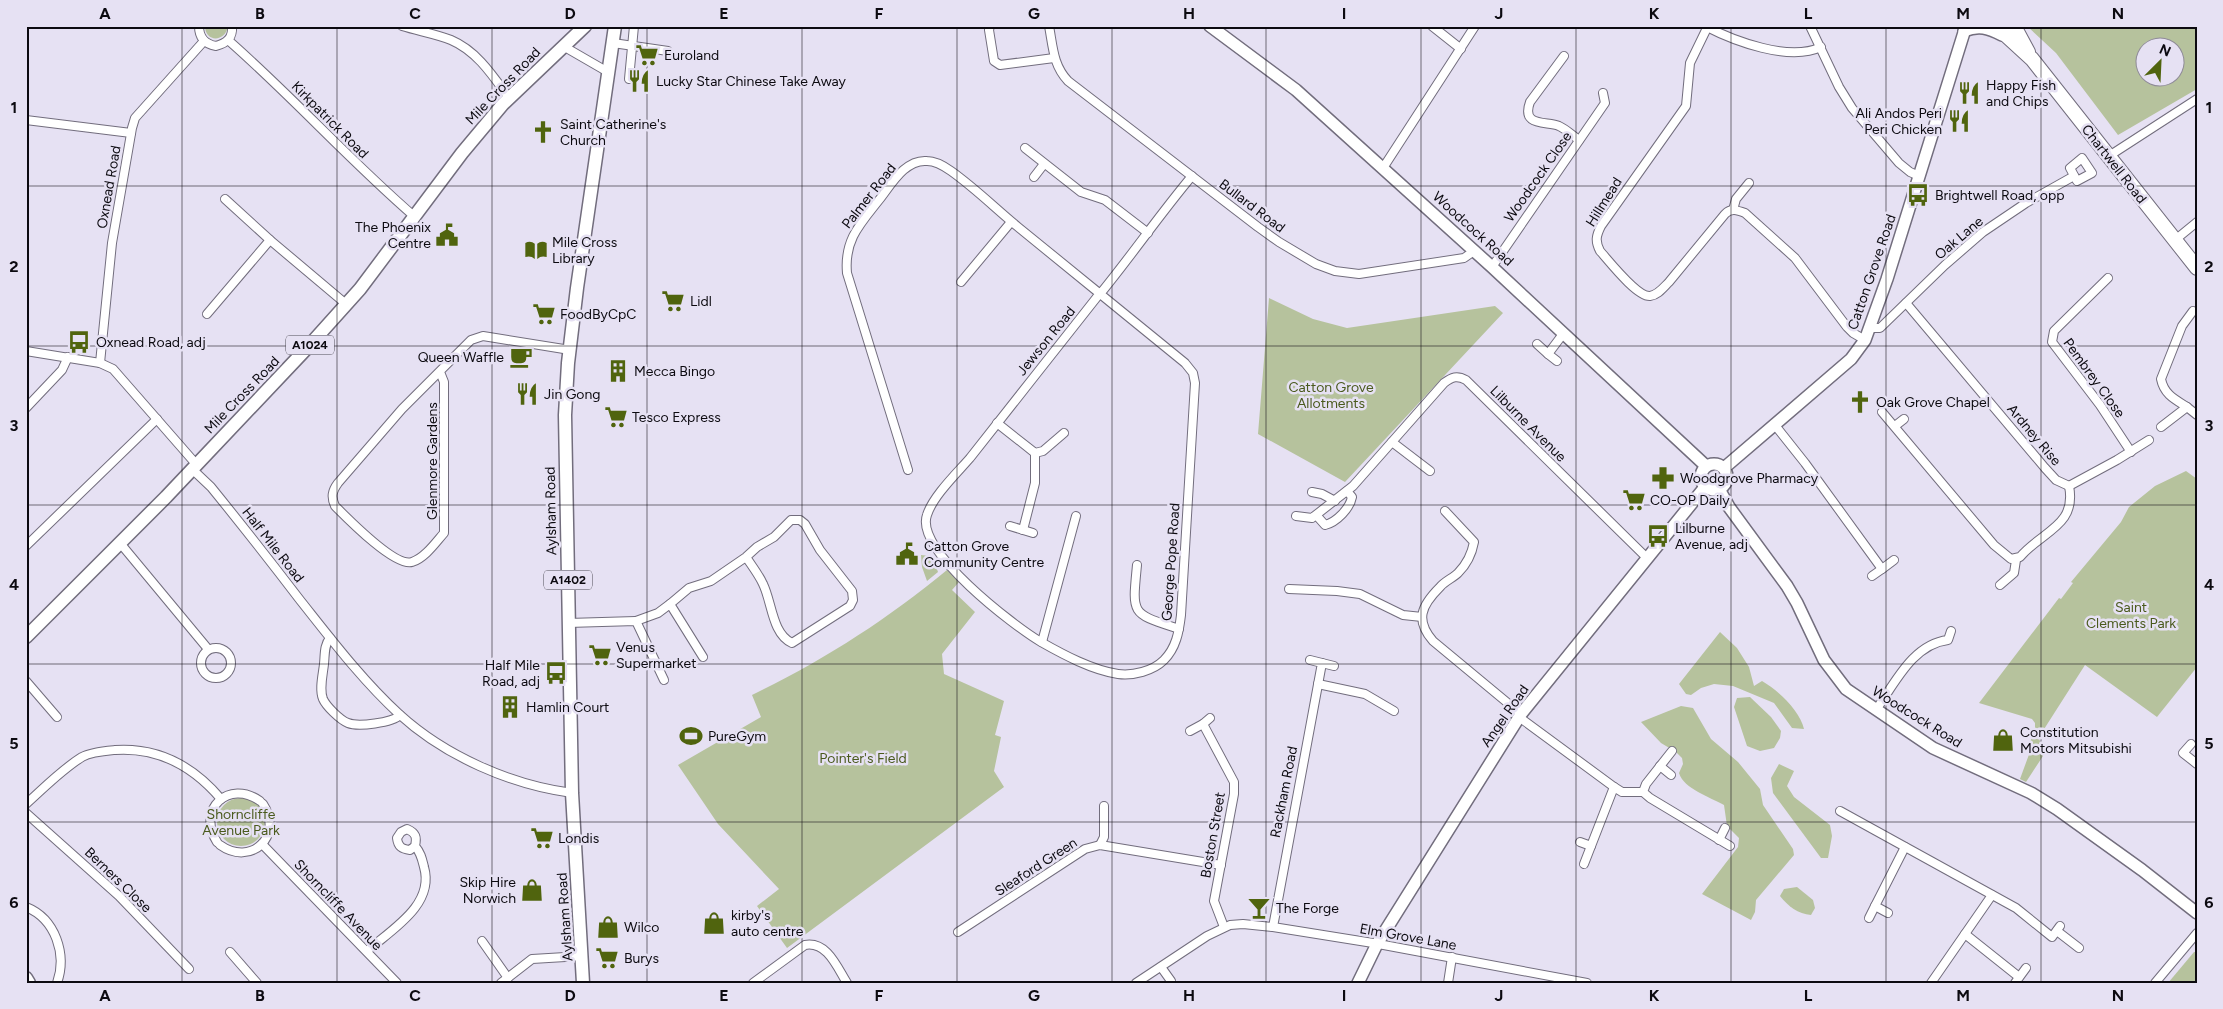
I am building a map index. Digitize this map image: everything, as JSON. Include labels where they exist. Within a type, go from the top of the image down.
[{"type":"highway","name":"Chartwell Road","points":[[2005,29],[2032,60],[2197,268]]},
{"type":"main road","name":"Mile Cross Road","points":[[26,637],[84,582],[307,348],[360,289],[467,146],[509,98],[585,26]]},
{"type":"main road","name":"Aylsham Road","points":[[583,983],[572,793],[564,436],[570,350],[615,26]]},
{"type":"main road","points":[[26,978],[29,983]]},
{"type":"street","points":[[199,26],[200,36],[204,41],[216,46],[228,40],[232,33],[232,26]]},
{"type":"street","points":[[402,26],[451,40],[462,46],[489,70],[509,98]]},
{"type":"street","points":[[629,79],[634,26]]},
{"type":"street","points":[[990,26],[992,54],[994,61],[1000,65],[1054,58]]},
{"type":"street","name":"Bullard Road","points":[[1050,26],[1054,58],[1060,71],[1068,80],[1279,242],[1316,264],[1335,271],[1358,274],[1464,258],[1474,251]]},
{"type":"street","name":"Woodcock Road","points":[[1210,26],[1296,90],[1492,267],[1706,466]]},
{"type":"street","points":[[1432,26],[1461,49]]},
{"type":"street","points":[[1383,168],[1474,26]]},
{"type":"street","points":[[1810,26],[1838,87],[1861,120],[1899,163],[1910,172],[1919,176]]},
{"type":"street","name":"Catton Grove Road","points":[[1724,468],[1851,359],[1865,340],[1965,29],[1976,26],[2005,29]]},
{"type":"street","points":[[1706,27],[1754,46],[1773,50],[1804,52],[1821,47]]},
{"type":"street","name":"Hillmead","points":[[1706,27],[1690,63],[1686,106],[1601,226],[1596,236],[1596,244],[1600,251],[1639,293],[1648,296],[1658,293],[1725,214],[1733,210],[1736,199],[1749,183]]},
{"type":"street","name":"Kirkpatrick Road","points":[[228,40],[262,69],[378,184],[415,217]]},
{"type":"street","name":"Oxnead Road","points":[[100,363],[112,243],[135,118],[204,41]]},
{"type":"street","points":[[613,43],[668,51]]},
{"type":"street","points":[[562,46],[608,72]]},
{"type":"street","points":[[1564,56],[1530,102],[1528,110],[1530,117],[1536,121],[1559,126],[1579,140]]},
{"type":"street","points":[[1603,94],[1605,103],[1615,102]]},
{"type":"street","points":[[2109,156],[2197,99]]},
{"type":"street","name":"Woodcock Close","points":[[1492,267],[1605,103]]},
{"type":"street","points":[[26,120],[131,134]]},
{"type":"street","points":[[1024,148],[1082,192],[1105,200],[1148,234]]},
{"type":"street","name":"Palmer Road","points":[[908,470],[847,273],[845,258],[856,230],[906,168],[913,163],[927,160],[940,164],[1100,294]]},
{"type":"street","points":[[1034,177],[1044,164]]},
{"type":"street","name":"Jewson Road","points":[[925,523],[931,506],[1192,176]]},
{"type":"street","name":"Oak Lane","points":[[1870,328],[1880,328],[1945,265],[1989,228],[2026,203],[2074,176]]},
{"type":"street","points":[[225,199],[346,304]]},
{"type":"street","points":[[1733,210],[1745,213],[1795,258],[1847,327],[1865,340]]},
{"type":"street","points":[[961,282],[1011,222]]},
{"type":"street","points":[[2174,240],[2197,222]]},
{"type":"street","points":[[207,314],[270,240]]},
{"type":"street","name":"Pembrey Close","points":[[2108,278],[2054,331],[2052,342],[2057,351],[2089,390],[2130,452]]},
{"type":"street","name":"George Pope Road","points":[[925,523],[927,533],[938,551],[958,574],[984,600],[1015,626],[1042,642],[1093,666],[1118,674],[1134,674],[1146,671],[1163,661],[1176,643],[1179,629],[1195,383],[1193,373],[1185,363],[1100,294]]},
{"type":"street","name":"Ardney Rise","points":[[1906,303],[2045,468],[2056,480],[2069,486]]},
{"type":"street","points":[[2193,311],[2182,326],[2161,379],[2163,388],[2170,396],[2197,415]]},
{"type":"street","points":[[1548,354],[1563,334]]},
{"type":"street","name":"Glenmore Gardens","points":[[440,372],[444,382],[444,533],[418,559],[410,563],[400,561],[390,554],[335,506],[332,499],[333,492],[346,472],[402,409],[471,340],[477,336],[570,350]]},
{"type":"street","points":[[1536,344],[1557,362]]},
{"type":"street","points":[[26,351],[100,363]]},
{"type":"street","points":[[26,408],[62,370],[68,357]]},
{"type":"street","name":"Half Mile Road","points":[[100,363],[113,369],[157,420],[330,638],[372,687],[400,715],[424,733],[472,763],[519,781],[572,793]]},
{"type":"street","name":"Lilburne Avenue","points":[[1317,516],[1347,490],[1444,383],[1452,377],[1460,377],[1466,380],[1647,558]]},
{"type":"street","points":[[2161,427],[2186,407]]},
{"type":"street","points":[[1882,412],[1994,545],[2006,556],[2016,560]]},
{"type":"street","points":[[1895,426],[1904,418]]},
{"type":"street","points":[[26,546],[157,420]]},
{"type":"street","points":[[996,423],[1036,453]]},
{"type":"street","points":[[1774,424],[1805,463],[1882,569]]},
{"type":"street","points":[[1036,453],[1043,451],[1064,433]]},
{"type":"street","points":[[2000,585],[2014,573],[2016,560],[2067,517],[2071,506],[2069,486],[2149,440]]},
{"type":"street","points":[[1392,442],[1430,471]]},
{"type":"street","points":[[1023,530],[1035,483],[1036,453]]},
{"type":"street","points":[[1715,464],[1724,468],[1727,480],[1719,490],[1704,487],[1700,476],[1706,466],[1715,464]]},
{"type":"street","name":"Angel Road","points":[[1358,983],[1377,944],[1520,716],[1704,487]]},
{"type":"street","points":[[1296,516],[1312,518],[1317,516],[1325,525],[1337,518],[1351,505],[1352,497],[1347,490]]},
{"type":"street","name":"Woodcock Road","points":[[1719,490],[1729,507],[1792,594],[1824,660],[1846,689],[1933,748],[2032,793],[2142,870],[2197,913]]},
{"type":"street","points":[[1312,492],[1322,494],[1335,501]]},
{"type":"street","points":[[1445,511],[1474,542],[1468,561],[1459,572],[1440,586],[1428,603],[1422,617],[1423,630],[1433,641],[1520,716],[1614,787],[1622,792],[1643,792],[1730,846]]},
{"type":"street","points":[[1042,642],[1076,516]]},
{"type":"street","points":[[568,623],[636,621],[658,612],[689,588],[711,581],[746,558],[757,547],[774,537],[791,520],[800,520],[805,524],[820,550],[852,591],[854,600],[850,606],[792,643],[787,641],[777,625],[764,585],[746,558]]},
{"type":"street","points":[[1010,526],[1033,533]]},
{"type":"street","points":[[120,544],[208,649]]},
{"type":"street","points":[[1872,576],[1894,560]]},
{"type":"street","points":[[1137,566],[1134,596],[1136,609],[1140,614],[1179,629]]},
{"type":"street","points":[[1289,589],[1360,594],[1403,615],[1422,617]]},
{"type":"street","points":[[1124,595],[1134,596]]},
{"type":"street","points":[[670,604],[704,657]]},
{"type":"street","points":[[636,621],[664,680]]},
{"type":"street","points":[[1876,710],[1906,667],[1919,653],[1937,641],[1950,643],[1951,631]]},
{"type":"street","points":[[330,638],[325,646],[323,700],[342,720],[354,725],[381,723],[400,715]]},
{"type":"street","points":[[223,648],[228,652],[232,663],[225,676],[210,677],[202,669],[202,655],[208,649],[223,648]]},
{"type":"street","points":[[1310,660],[1334,666]]},
{"type":"street","name":"Rackham Road","points":[[1273,927],[1322,663]]},
{"type":"street","points":[[26,681],[57,717]]},
{"type":"street","points":[[1318,684],[1365,694],[1394,711]]},
{"type":"street","points":[[1190,731],[1210,718]]},
{"type":"street","name":"Boston Street","points":[[1203,724],[1234,782],[1234,794],[1214,901],[1224,927]]},
{"type":"street","points":[[2177,760],[2191,744]]},
{"type":"street","points":[[26,804],[83,756],[102,751],[132,749],[158,753],[180,763],[200,776],[221,799]]},
{"type":"street","points":[[1643,792],[1672,751]]},
{"type":"street","points":[[2184,753],[2197,764]]},
{"type":"street","points":[[1660,766],[1671,775]]},
{"type":"street","points":[[1584,864],[1614,787]]},
{"type":"street","points":[[236,793],[245,793],[261,803],[267,810],[270,824],[269,832],[262,844],[246,853],[227,850],[218,843],[212,834],[210,824],[214,806],[221,799],[236,793]]},
{"type":"street","points":[[1100,845],[1104,837],[1104,806]]},
{"type":"street","points":[[1840,811],[2016,908],[2052,937],[2059,928],[2079,948]]},
{"type":"street","name":"Berners Close","points":[[26,813],[119,896],[189,969]]},
{"type":"street","points":[[1719,840],[1725,828]]},
{"type":"street","points":[[1580,842],[1591,846]]},
{"type":"street","name":"Shorncliffe Avenue","points":[[262,844],[397,983]]},
{"type":"street","name":"Sleaford Green","points":[[958,932],[1085,849],[1100,845],[1221,865]]},
{"type":"street","points":[[367,951],[415,910],[424,892],[427,877],[421,853],[415,846]]},
{"type":"street","points":[[1869,918],[1905,846]]},
{"type":"street","points":[[1931,983],[1992,895]]},
{"type":"street","points":[[1875,906],[1888,913]]},
{"type":"street","points":[[26,907],[31,909],[53,931],[59,944],[61,955],[60,973],[56,983]]},
{"type":"street","name":"Elm Grove Lane","points":[[1224,927],[1243,924],[1273,927],[1452,957],[1587,983]]},
{"type":"street","points":[[1136,983],[1224,927]]},
{"type":"street","points":[[2155,983],[2197,933]]},
{"type":"street","points":[[1965,934],[2017,980],[2026,968]]},
{"type":"street","points":[[482,941],[505,980],[532,959],[582,956]]},
{"type":"street","points":[[753,983],[805,945],[815,944],[821,947],[848,983]]},
{"type":"street","points":[[230,952],[257,983]]},
{"type":"street","points":[[1448,983],[1452,957]]},
{"type":"street","points":[[1161,967],[1171,981]]},
{"type":"street","points":[[1539,983],[1541,973]]},
{"type":"green space","points":[[205,26],[228,26],[224,35],[220,38],[212,38],[206,32]]},
{"type":"green space","points":[[2027,26],[2197,26],[2197,89],[2118,135],[2056,53]]},
{"type":"green space","name":"Catton Grove Allotments","points":[[1269,298],[1313,319],[1347,328],[1495,306],[1503,313],[1345,482],[1258,434]]},
{"type":"green space","name":"Saint Clements Park","points":[[2186,471],[2197,479],[2197,667],[2157,717],[2085,665],[2039,737],[2043,756],[2026,782],[2020,779],[2031,749],[2030,742],[2035,730],[2035,723],[2032,719],[1979,703],[2059,598],[2061,599],[2073,583],[2071,582],[2121,522],[2129,507],[2155,486]]},
{"type":"green space","points":[[921,555],[930,556],[930,561],[934,561],[938,572],[927,581],[922,567]]},
{"type":"green space","name":"Pointer's Field","points":[[947,570],[959,582],[952,590],[975,612],[942,654],[944,674],[1004,701],[995,735],[1001,737],[994,771],[1004,787],[787,948],[757,906],[779,889],[718,824],[678,765],[761,717],[752,695],[829,654],[901,606]]},
{"type":"green space","points":[[1720,632],[1737,648],[1749,667],[1754,686],[1762,681],[1775,690],[1793,708],[1804,729],[1792,728],[1774,703],[1733,686],[1714,684],[1701,688],[1691,695],[1686,694],[1679,684]]},
{"type":"green space","points":[[1750,697],[1771,717],[1781,731],[1780,738],[1774,748],[1760,751],[1747,746],[1734,707],[1737,698]]},
{"type":"green space","points":[[1681,706],[1693,708],[1711,739],[1738,762],[1760,789],[1763,805],[1793,849],[1794,855],[1756,900],[1755,912],[1751,920],[1702,894],[1738,847],[1739,838],[1727,826],[1724,805],[1686,784],[1679,773],[1683,764],[1682,758],[1661,743],[1641,722]]},
{"type":"green space","points":[[1779,764],[1794,771],[1787,786],[1794,797],[1830,825],[1832,836],[1828,858],[1821,858],[1773,793],[1771,778]]},
{"type":"green space","name":"Shorncliffe Avenue Park","points":[[236,798],[246,798],[255,802],[261,808],[264,813],[264,831],[255,842],[246,846],[236,846],[227,842],[221,836],[217,827],[217,817],[221,808],[227,802]]},
{"type":"green space","points":[[1797,887],[1813,900],[1815,908],[1811,915],[1794,909],[1780,896],[1784,889]]},
{"type":"green space","points":[[2194,952],[2197,952],[2197,983],[2168,983]]},
{"type":"place","name":"Euroland","points":[[647,55]]},
{"type":"place","name":"Lucky Star Chinese Take Away","points":[[639,81]]},
{"type":"place","name":"Happy Fish and Chips","points":[[1969,93]]},
{"type":"place","name":"Ali Andos Peri Peri Chicken","points":[[1959,121]]},
{"type":"place","name":"Saint Catherine's Church","points":[[543,132]]},
{"type":"place","name":"Brightwell Road, opp","points":[[1918,195]]},
{"type":"place","name":"The Phoenix Centre","points":[[447,235]]},
{"type":"place","name":"Mile Cross Library","points":[[536,250]]},
{"type":"place","name":"Lidl","points":[[673,301]]},
{"type":"place","name":"FoodByCpC","points":[[544,314]]},
{"type":"place","name":"Oxnead Road, adj","points":[[79,342]]},
{"type":"place","name":"Queen Waffle","points":[[521,357]]},
{"type":"place","name":"Mecca Bingo","points":[[618,371]]},
{"type":"place","name":"Jin Gong","points":[[527,394]]},
{"type":"place","name":"Oak Grove Chapel","points":[[1860,402]]},
{"type":"place","name":"Tesco Express","points":[[616,417]]},
{"type":"place","name":"Woodgrove Pharmacy","points":[[1663,478]]},
{"type":"place","name":"CO-OP Daily","points":[[1634,500]]},
{"type":"place","name":"Lilburne Avenue, adj","points":[[1658,536]]},
{"type":"place","name":"Catton Grove Community Centre","points":[[907,554]]},
{"type":"place","name":"Venus Supermarket","points":[[600,655]]},
{"type":"place","name":"Half Mile Road, adj","points":[[556,673]]},
{"type":"place","name":"Hamlin Court","points":[[510,707]]},
{"type":"place","name":"PureGym","points":[[691,736]]},
{"type":"place","name":"Constitution Motors Mitsubishi","points":[[2003,740]]},
{"type":"place","name":"Londis","points":[[542,838]]},
{"type":"place","name":"Skip Hire Norwich","points":[[532,890]]},
{"type":"place","name":"The Forge","points":[[1259,908]]},
{"type":"place","name":"kirby's auto centre","points":[[714,923]]},
{"type":"place","name":"Wilco","points":[[608,927]]},
{"type":"place","name":"Burys","points":[[607,958]]}]
